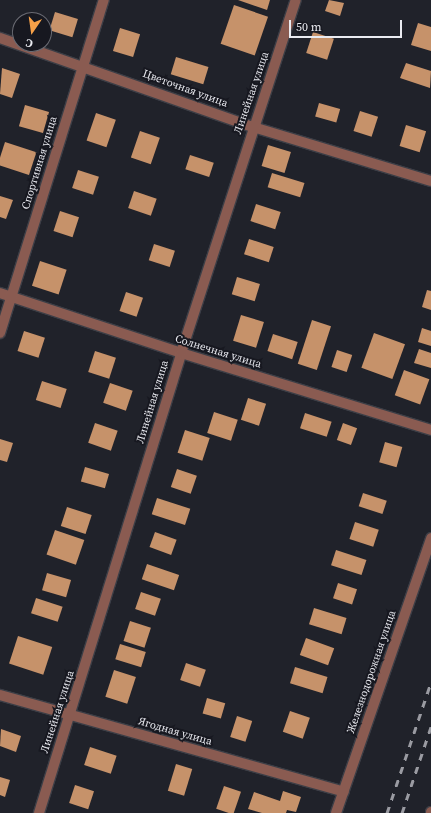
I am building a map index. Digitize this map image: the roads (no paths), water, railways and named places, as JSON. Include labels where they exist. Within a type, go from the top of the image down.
[{"type":"street","name":"Спортивная улица","points":[[0,333],[104,0]]},
{"type":"street","name":"Линейная улица","points":[[38,813],[71,714],[180,353],[253,127],[296,0]]},
{"type":"street","name":"Цветочная улица","points":[[0,38],[253,127],[431,181]]},
{"type":"street","name":"Солнечная улица","points":[[0,294],[180,353],[431,430]]},
{"type":"street","name":"Железнодорожная улица","points":[[336,813],[431,538]]},
{"type":"street","name":"Ягодная улица","points":[[0,695],[344,792]]},
{"type":"railway","points":[[387,813],[431,682]]},
{"type":"railway","points":[[402,813],[431,727]]}]
